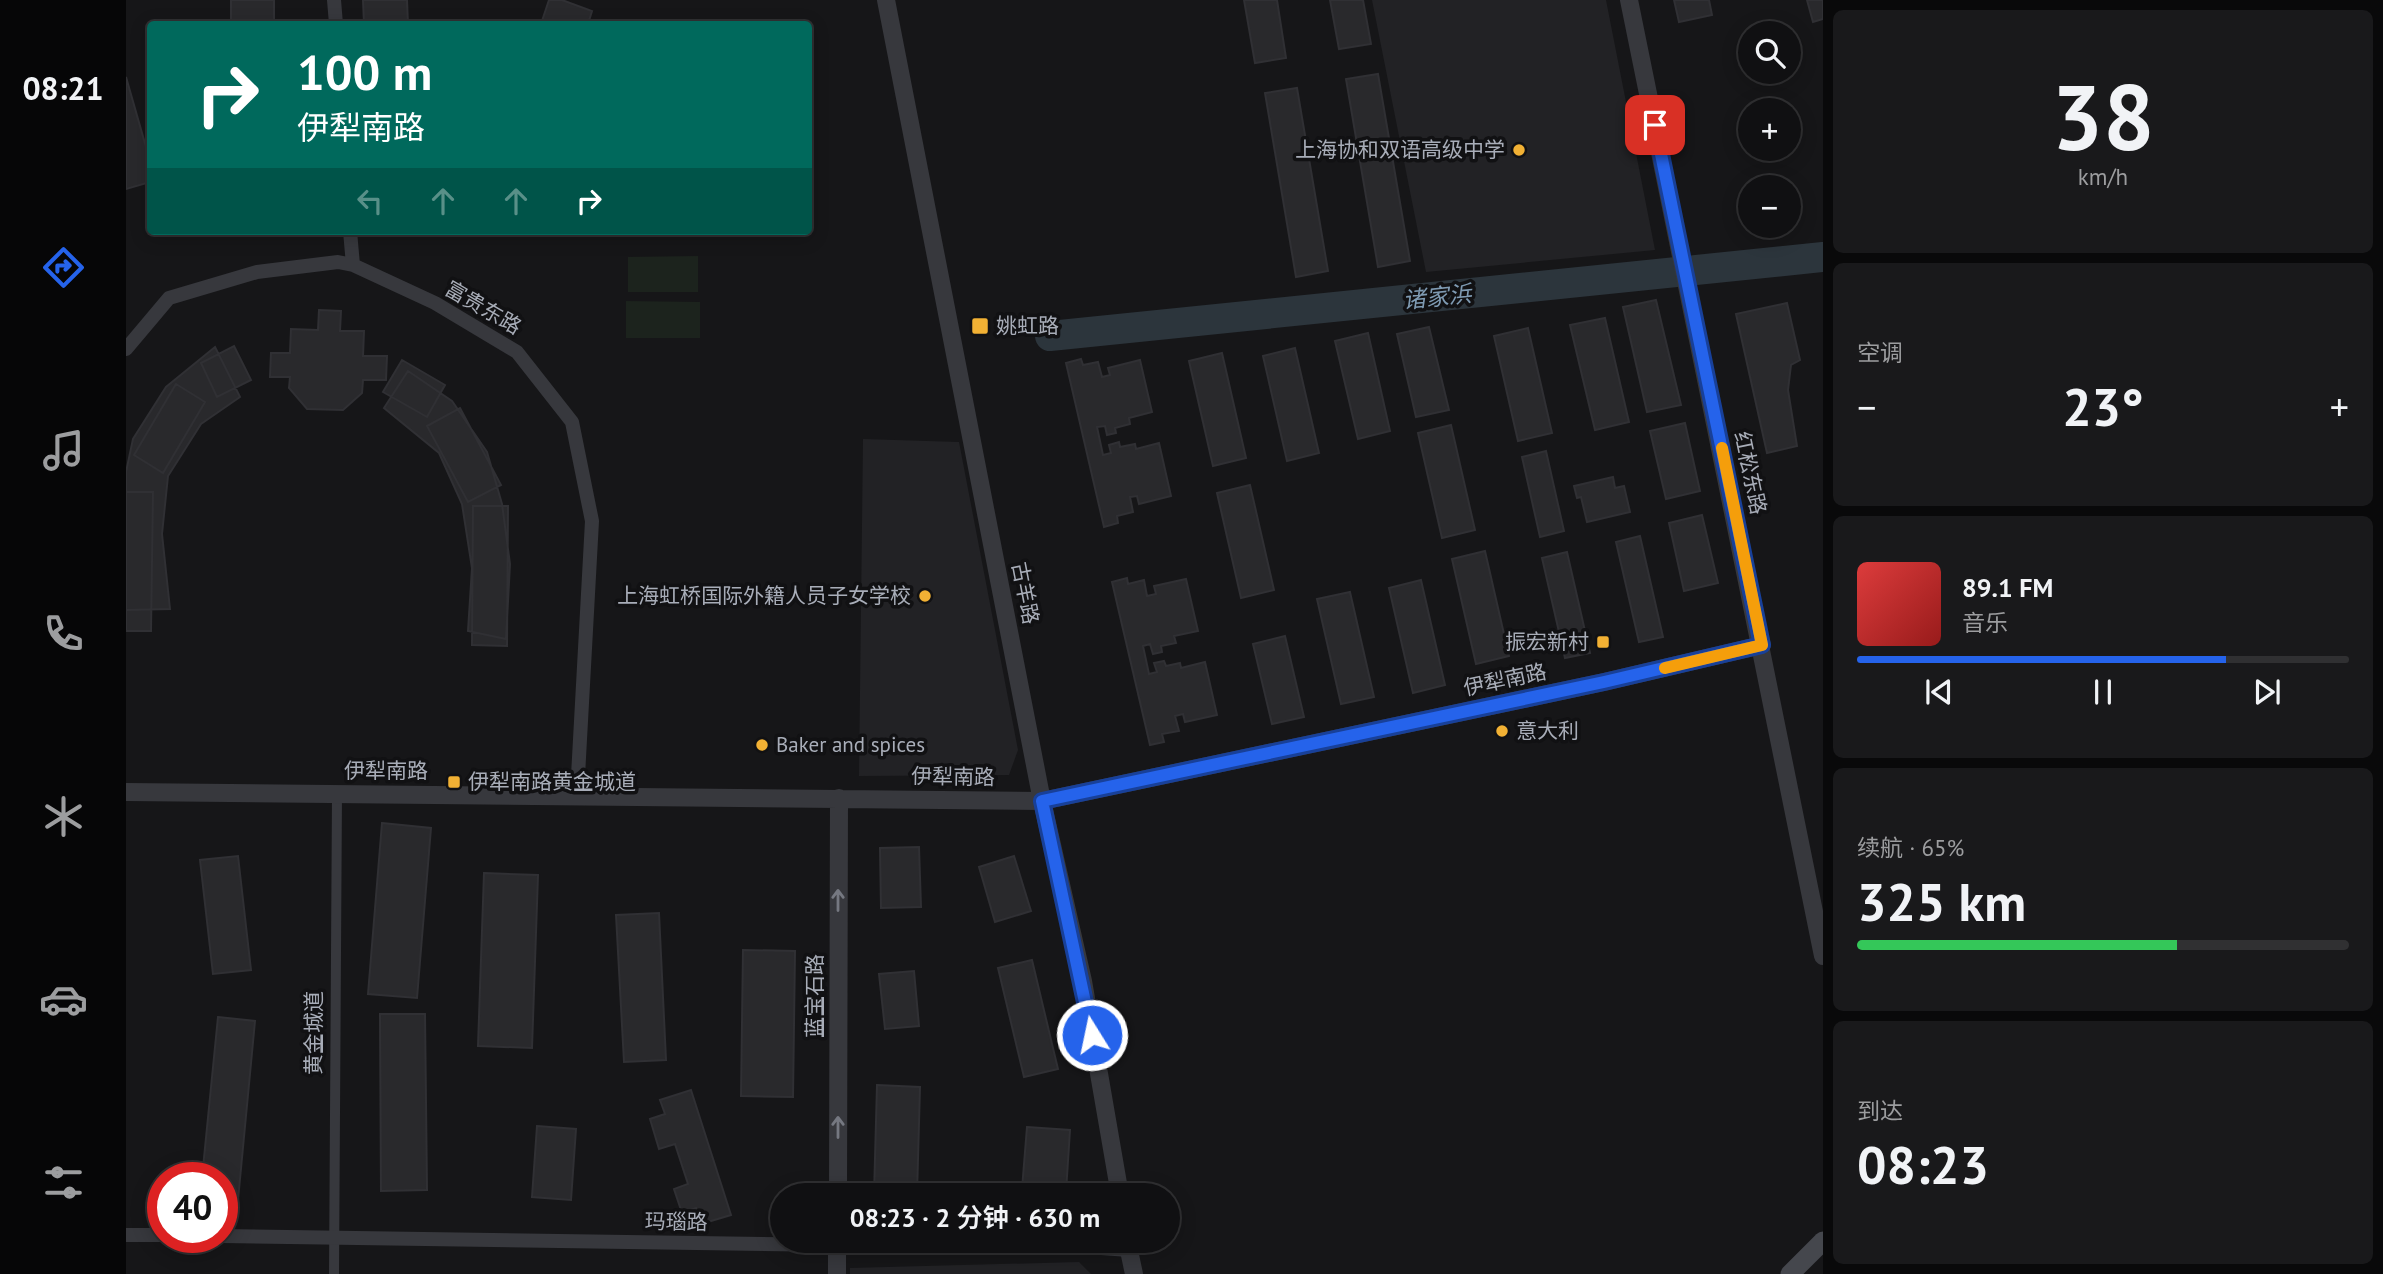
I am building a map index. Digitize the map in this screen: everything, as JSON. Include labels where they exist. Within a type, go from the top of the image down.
[{"type":"main road","points":[[1790,1274],[1823,1241]]},
{"type":"street","points":[[334,0],[336,21]]},
{"type":"street","name":"古羊路","points":[[886,0],[1042,801],[1083,981],[1118,1183]]},
{"type":"street","name":"红松东路","points":[[1629,0],[1823,956]]},
{"type":"street","points":[[350,235],[353,265]]},
{"type":"street","name":"富贵东路","points":[[126,349],[169,298],[257,272],[338,262],[353,265],[435,303],[517,352],[572,422],[592,522],[577,794]]},
{"type":"street","name":"伊犁南路","points":[[126,792],[577,794],[1042,801],[1604,682],[1762,645]]},
{"type":"street","name":"黄金城道","points":[[334,1274],[337,793]]},
{"type":"street","name":"蓝宝石路","points":[[838,1183],[839,798]]},
{"type":"street","points":[[126,1235],[147,1235]]},
{"type":"street","name":"玛瑙路","points":[[238,1236],[770,1242]]},
{"type":"street","points":[[837,1253],[837,1274]]},
{"type":"street","points":[[1130,1253],[1134,1274]]},
{"type":"shaded area","name":"上海协和双语高级中学","points":[[1372,0],[1606,0],[1655,250],[1426,272]]},
{"type":"shaded area","points":[[698,256],[698,292],[628,292],[628,257]]},
{"type":"shaded area","points":[[626,301],[700,302],[700,338],[626,338]]},
{"type":"shaded area","name":"上海虹桥国际外籍人员子女学校","points":[[863,439],[959,442],[1018,750],[1009,775],[859,776]]},
{"type":"shaded area","points":[[1079,1262],[1091,1274],[850,1274],[850,1268]]},
{"type":"building","points":[[231,0],[274,0],[274,21],[231,21]]},
{"type":"building","points":[[363,0],[407,0],[408,21],[364,21]]},
{"type":"building","points":[[549,0],[562,0],[592,11],[589,21],[542,21]]},
{"type":"building","points":[[1244,0],[1277,0],[1286,58],[1255,63]]},
{"type":"building","points":[[1330,0],[1363,0],[1371,44],[1339,49]]},
{"type":"building","points":[[1674,0],[1709,0],[1712,15],[1679,22]]},
{"type":"building","points":[[1807,0],[1823,0],[1823,19],[1813,22]]},
{"type":"building","points":[[1378,74],[1410,261],[1378,267],[1346,79]]},
{"type":"building","points":[[126,77],[147,150],[147,183],[126,189]]},
{"type":"building","points":[[1297,88],[1328,271],[1296,277],[1265,93]]},
{"type":"building","points":[[1656,300],[1681,405],[1647,412],[1623,307]]},
{"type":"building","points":[[1787,303],[1800,360],[1791,365],[1788,390],[1797,446],[1767,453],[1736,314]]},
{"type":"building","points":[[319,310],[341,311],[340,331],[364,331],[363,356],[387,356],[386,380],[363,380],[362,393],[343,410],[307,409],[289,388],[290,377],[270,377],[271,353],[290,353],[291,329],[318,330]]},
{"type":"building","points":[[1605,318],[1629,422],[1595,430],[1570,325]]},
{"type":"building","points":[[1429,327],[1449,410],[1416,417],[1397,334]]},
{"type":"building","points":[[1528,328],[1552,433],[1518,441],[1494,336]]},
{"type":"building","points":[[1368,333],[1390,431],[1358,439],[1335,341]]},
{"type":"building","points":[[234,346],[251,380],[217,397],[201,363]]},
{"type":"building","points":[[215,347],[240,397],[201,424],[168,476],[162,534],[170,609],[126,610],[126,472],[133,439],[166,387]]},
{"type":"building","points":[[1295,348],[1319,453],[1287,461],[1263,356]]},
{"type":"building","points":[[1222,353],[1246,458],[1213,466],[1189,361]]},
{"type":"building","points":[[1081,359],[1083,365],[1098,362],[1102,377],[1110,375],[1108,368],[1140,360],[1152,412],[1129,418],[1130,424],[1115,428],[1116,433],[1107,435],[1105,426],[1097,427],[1103,455],[1111,453],[1109,445],[1119,442],[1120,447],[1135,444],[1136,449],[1159,443],[1171,496],[1139,504],[1137,496],[1130,497],[1133,512],[1117,516],[1118,523],[1104,527],[1066,363]]},
{"type":"building","points":[[402,360],[445,385],[427,417],[383,392]]},
{"type":"building","points":[[408,371],[452,401],[487,452],[502,504],[510,564],[506,639],[468,631],[472,568],[462,504],[439,453],[384,408]]},
{"type":"building","points":[[176,384],[205,402],[163,473],[134,455]]},
{"type":"building","points":[[460,408],[501,485],[468,502],[427,426]]},
{"type":"building","points":[[1685,423],[1700,491],[1666,499],[1650,431]]},
{"type":"building","points":[[1451,425],[1475,530],[1442,538],[1418,433]]},
{"type":"building","points":[[1546,451],[1564,531],[1540,537],[1522,457]]},
{"type":"building","points":[[1613,477],[1615,488],[1624,486],[1630,512],[1587,522],[1581,497],[1577,498],[1574,486]]},
{"type":"building","points":[[1250,485],[1274,590],[1241,598],[1217,493]]},
{"type":"building","points":[[126,492],[153,492],[151,631],[126,631]]},
{"type":"building","points":[[473,506],[508,506],[507,646],[472,645]]},
{"type":"building","points":[[1702,515],[1718,583],[1684,591],[1669,523]]},
{"type":"building","points":[[1640,536],[1663,637],[1639,642],[1616,542]]},
{"type":"building","points":[[1485,551],[1509,656],[1476,664],[1452,559]]},
{"type":"building","points":[[1567,552],[1590,653],[1565,658],[1542,558]]},
{"type":"building","points":[[1127,578],[1128,584],[1144,580],[1147,596],[1156,594],[1154,586],[1186,579],[1198,631],[1174,636],[1176,643],[1161,646],[1162,652],[1153,654],[1150,644],[1143,646],[1149,674],[1157,672],[1154,663],[1164,661],[1166,666],[1180,663],[1181,668],[1205,662],[1217,715],[1185,722],[1183,714],[1175,716],[1179,731],[1162,734],[1164,742],[1150,745],[1112,582]]},
{"type":"building","points":[[1421,580],[1445,685],[1413,693],[1389,588]]},
{"type":"building","points":[[1350,592],[1374,697],[1341,704],[1317,599]]},
{"type":"building","points":[[1285,636],[1304,717],[1272,724],[1253,644]]},
{"type":"building","points":[[382,823],[431,828],[417,998],[368,994]]},
{"type":"building","points":[[919,847],[921,907],[881,908],[880,848]]},
{"type":"building","points":[[238,856],[251,970],[213,974],[200,860]]},
{"type":"building","points":[[1014,856],[1031,911],[995,922],[979,867]]},
{"type":"building","points":[[484,873],[538,875],[532,1048],[478,1046]]},
{"type":"building","points":[[659,913],[666,1060],[624,1062],[616,915]]},
{"type":"building","points":[[743,950],[795,951],[793,1097],[741,1096]]},
{"type":"building","points":[[1032,960],[1058,1069],[1024,1077],[998,968]]},
{"type":"building","points":[[914,971],[919,1026],[885,1029],[879,974]]},
{"type":"building","points":[[380,1014],[425,1014],[427,1190],[381,1191]]},
{"type":"building","points":[[218,1017],[255,1021],[238,1200],[238,1162],[204,1162]]},
{"type":"building","points":[[877,1085],[920,1087],[917,1183],[874,1183]]},
{"type":"building","points":[[691,1090],[731,1215],[701,1224],[696,1208],[682,1213],[674,1189],[688,1184],[675,1144],[659,1149],[650,1119],[665,1114],[660,1100]]},
{"type":"building","points":[[537,1126],[576,1129],[571,1200],[532,1197]]},
{"type":"building","points":[[1027,1127],[1070,1130],[1067,1183],[1022,1183]]},
{"type":"waterway","name":"诸家浜","points":[[1050,336],[1823,257]]},
{"type":"slow traffic","points":[[1665,668],[1762,645],[1722,448]]},
{"type":"place","name":"上海协和双语高级中学","points":[[1519,150]]},
{"type":"place","name":"姚虹路","points":[[980,326]]},
{"type":"place","name":"上海虹桥国际外籍人员子女学校","points":[[925,596]]},
{"type":"place","name":"振宏新村","points":[[1603,642]]},
{"type":"place","name":"意大利","points":[[1502,731]]},
{"type":"place","name":"Baker and spices","points":[[762,745]]},
{"type":"place","name":"伊犁南路黄金城道","points":[[454,782]]},
{"type":"route","points":[[1092,1035],[1083,981],[1042,801],[1604,682],[1762,645],[1655,125]]}]
